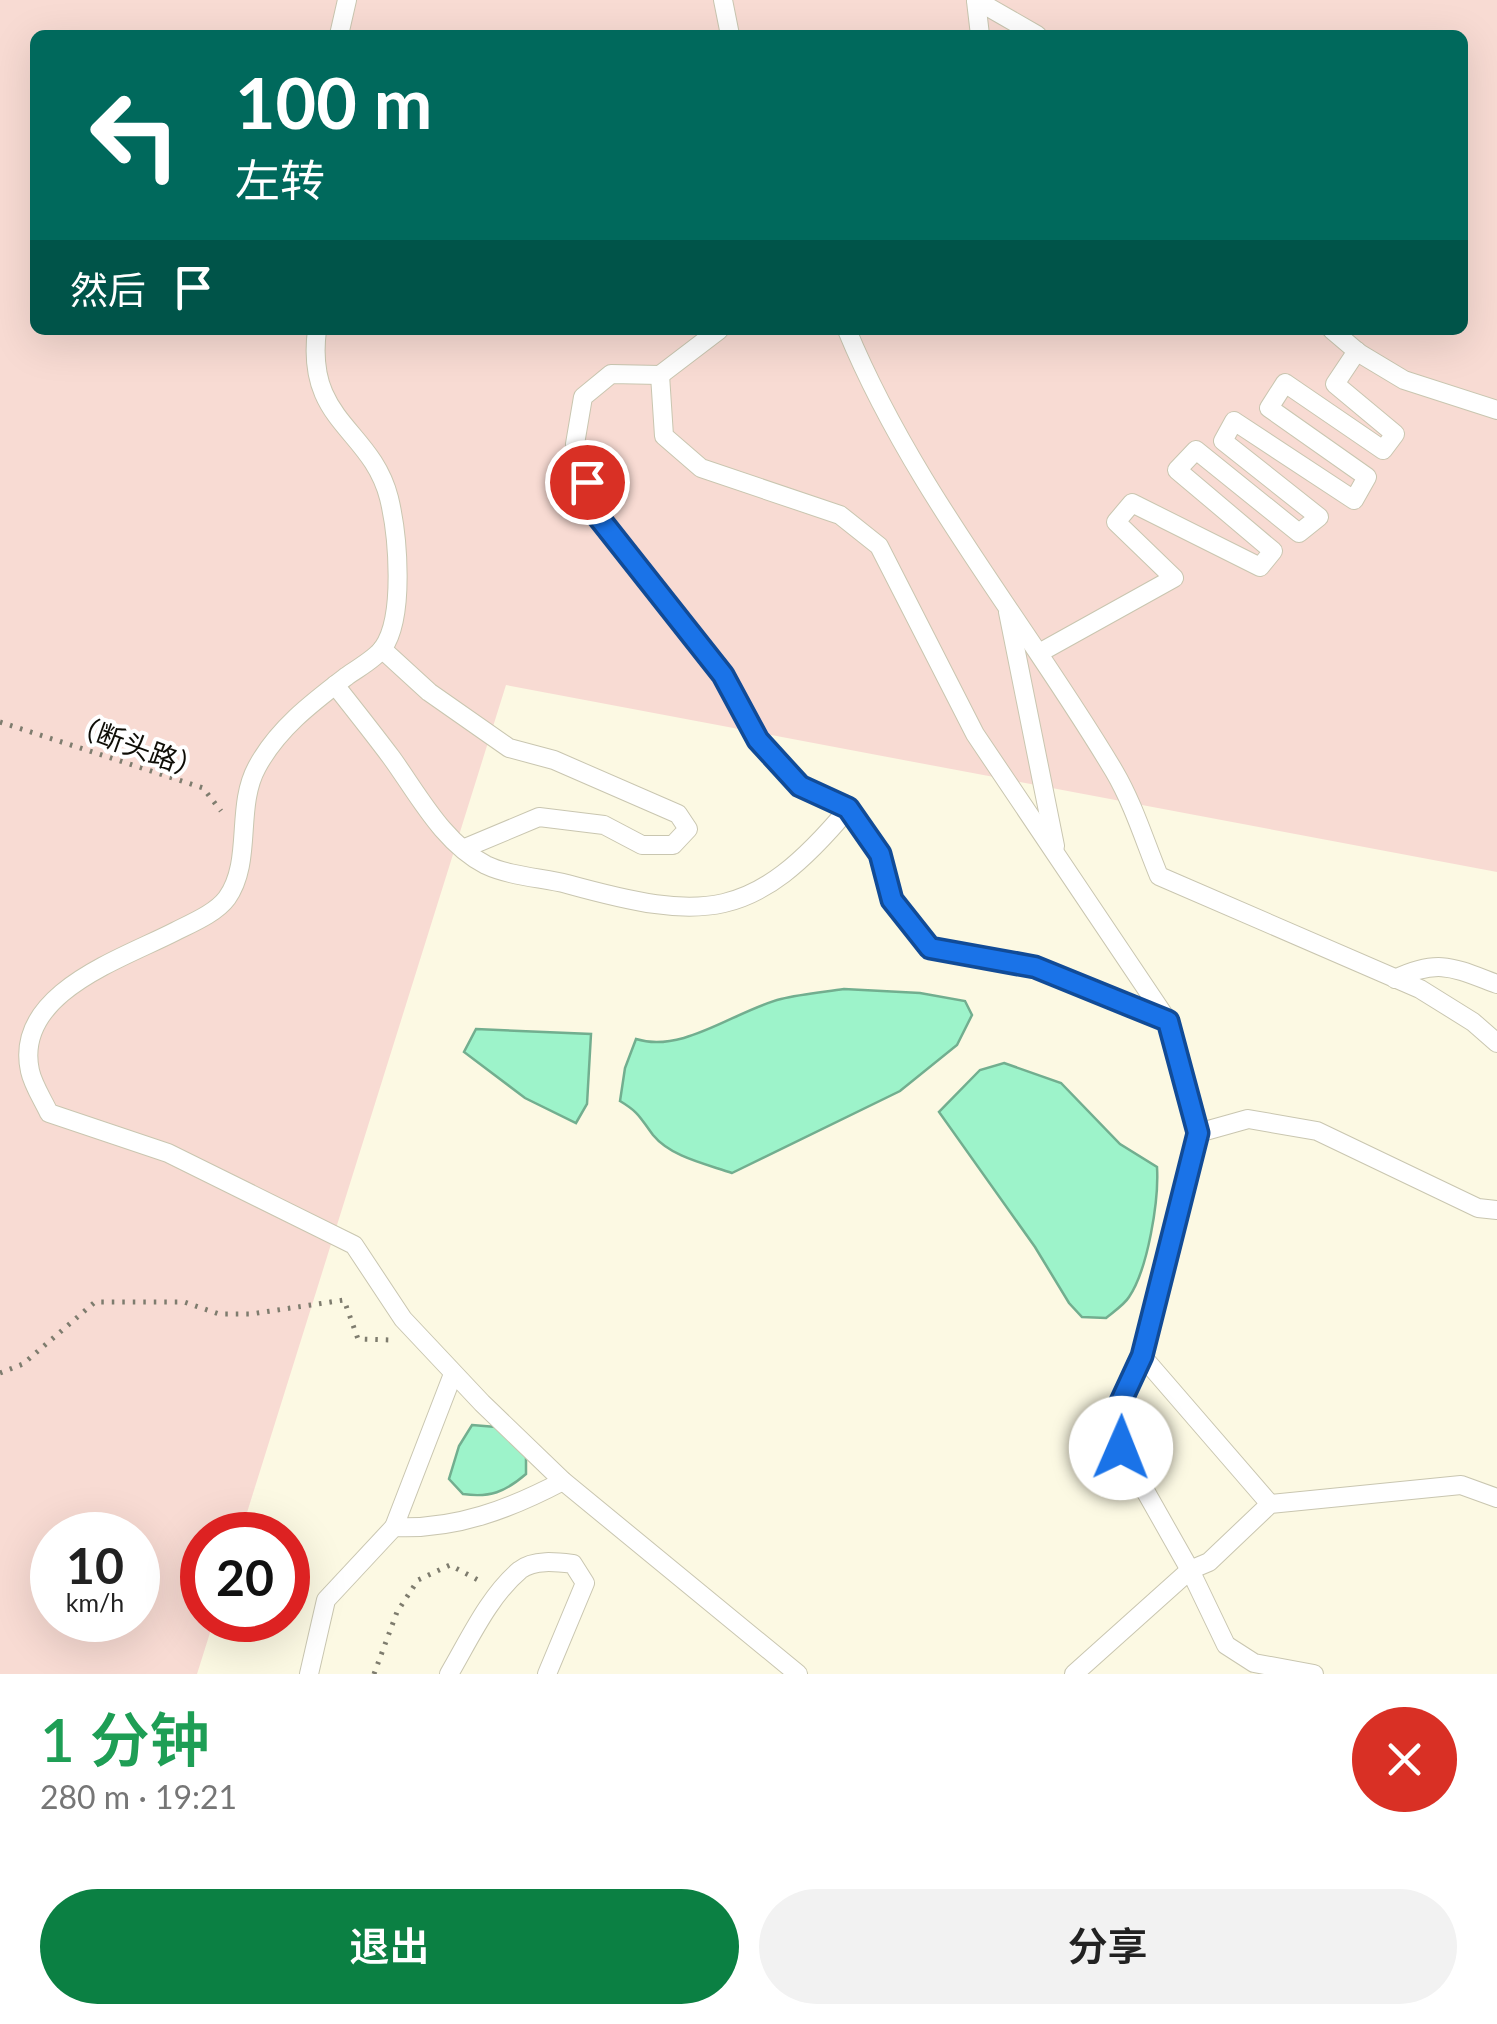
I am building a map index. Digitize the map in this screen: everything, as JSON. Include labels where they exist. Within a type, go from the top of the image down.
[{"type":"lane","points":[[340,30],[347,0]]},
{"type":"lane","points":[[723,0],[729,30]]},
{"type":"lane","points":[[976,0],[979,30]]},
{"type":"lane","points":[[976,0],[1028,30]]},
{"type":"lane","points":[[316,335],[313,358],[326,403],[377,470],[389,498],[397,574],[394,621],[382,649],[295,716],[258,764],[245,793],[237,876],[226,901],[58,992],[30,1034],[30,1071],[49,1113],[168,1152],[354,1246],[403,1319],[564,1481],[798,1674]]},
{"type":"lane","points":[[712,335],[660,375],[611,374],[583,397],[574,444],[599,518],[723,675],[758,740],[800,786],[848,808],[880,854],[892,900],[930,948],[1035,967],[1168,1021]]},
{"type":"lane","points":[[850,335],[928,491],[1006,602],[1116,775],[1159,876],[1420,989],[1473,1022],[1497,1043]]},
{"type":"lane","points":[[1343,335],[1357,351],[1404,380],[1497,410]]},
{"type":"lane","points":[[1038,653],[1174,578],[1116,522],[1132,503],[1260,567],[1273,551],[1176,470],[1196,450],[1300,533],[1318,517],[1223,441],[1234,421],[1354,500],[1367,477],[1269,408],[1285,384],[1383,450],[1395,434],[1335,384],[1357,351]]},
{"type":"lane","points":[[660,375],[664,436],[701,468],[840,515],[879,546],[975,734],[1168,1021],[1198,1133],[1142,1356],[1117,1410],[1121,1448],[1190,1570],[1226,1645],[1254,1662],[1314,1674]]},
{"type":"lane","points":[[1006,602],[1057,856]]},
{"type":"lane","points":[[382,649],[429,692],[509,748],[554,760],[678,814],[688,828],[673,845],[642,846],[604,825],[538,817],[465,848]]},
{"type":"lane","points":[[335,685],[393,759],[420,801],[486,865],[609,896],[703,909],[755,894],[815,848],[848,808]]},
{"type":"lane","points":[[1395,979],[1423,965],[1452,968],[1497,984]]},
{"type":"lane","points":[[1198,1133],[1248,1120],[1316,1132],[1478,1208],[1497,1210]]},
{"type":"lane","points":[[1142,1356],[1270,1504]]},
{"type":"lane","points":[[309,1674],[326,1600],[394,1526],[454,1374]]},
{"type":"lane","points":[[394,1526],[432,1528],[466,1520],[516,1506],[564,1481]]},
{"type":"lane","points":[[1074,1674],[1190,1570],[1209,1562],[1270,1504],[1461,1485],[1497,1498]]},
{"type":"lane","points":[[449,1674],[498,1596],[522,1568],[551,1561],[573,1564],[585,1583],[547,1674]]},
{"type":"path","name":"（断头路）","points":[[0,722],[202,788],[224,813],[245,793]]},
{"type":"path","points":[[0,1372],[23,1364],[95,1302],[184,1302],[219,1314],[251,1314],[344,1300],[358,1339],[394,1340],[403,1319]]},
{"type":"path","points":[[374,1674],[398,1612],[418,1580],[450,1566],[470,1572],[498,1596]]},
{"type":"shaded area","points":[[0,0],[1497,0],[1497,872],[506,685],[247,1512],[180,1512],[180,1642],[207,1642],[197,1674],[0,1674]]},
{"type":"shaded area","points":[[844,989],[920,993],[965,1001],[972,1015],[957,1045],[900,1091],[732,1173],[669,1149],[620,1101],[625,1068],[636,1039],[672,1041],[764,1004]]},
{"type":"shaded area","points":[[476,1029],[591,1034],[587,1104],[576,1123],[525,1098],[464,1052]]},
{"type":"shaded area","points":[[1004,1063],[1061,1083],[1120,1144],[1157,1167],[1154,1215],[1142,1270],[1127,1300],[1106,1318],[1082,1317],[1069,1303],[1035,1247],[939,1112],[980,1070]]},
{"type":"shaded area","points":[[472,1425],[496,1427],[526,1455],[526,1474],[497,1492],[463,1494],[449,1479],[459,1446]]},
{"type":"route","points":[[587,482],[599,518],[723,675],[758,740],[800,786],[848,808],[880,854],[892,900],[930,948],[1035,967],[1168,1021],[1198,1133],[1142,1356],[1117,1410],[1121,1448]]}]
